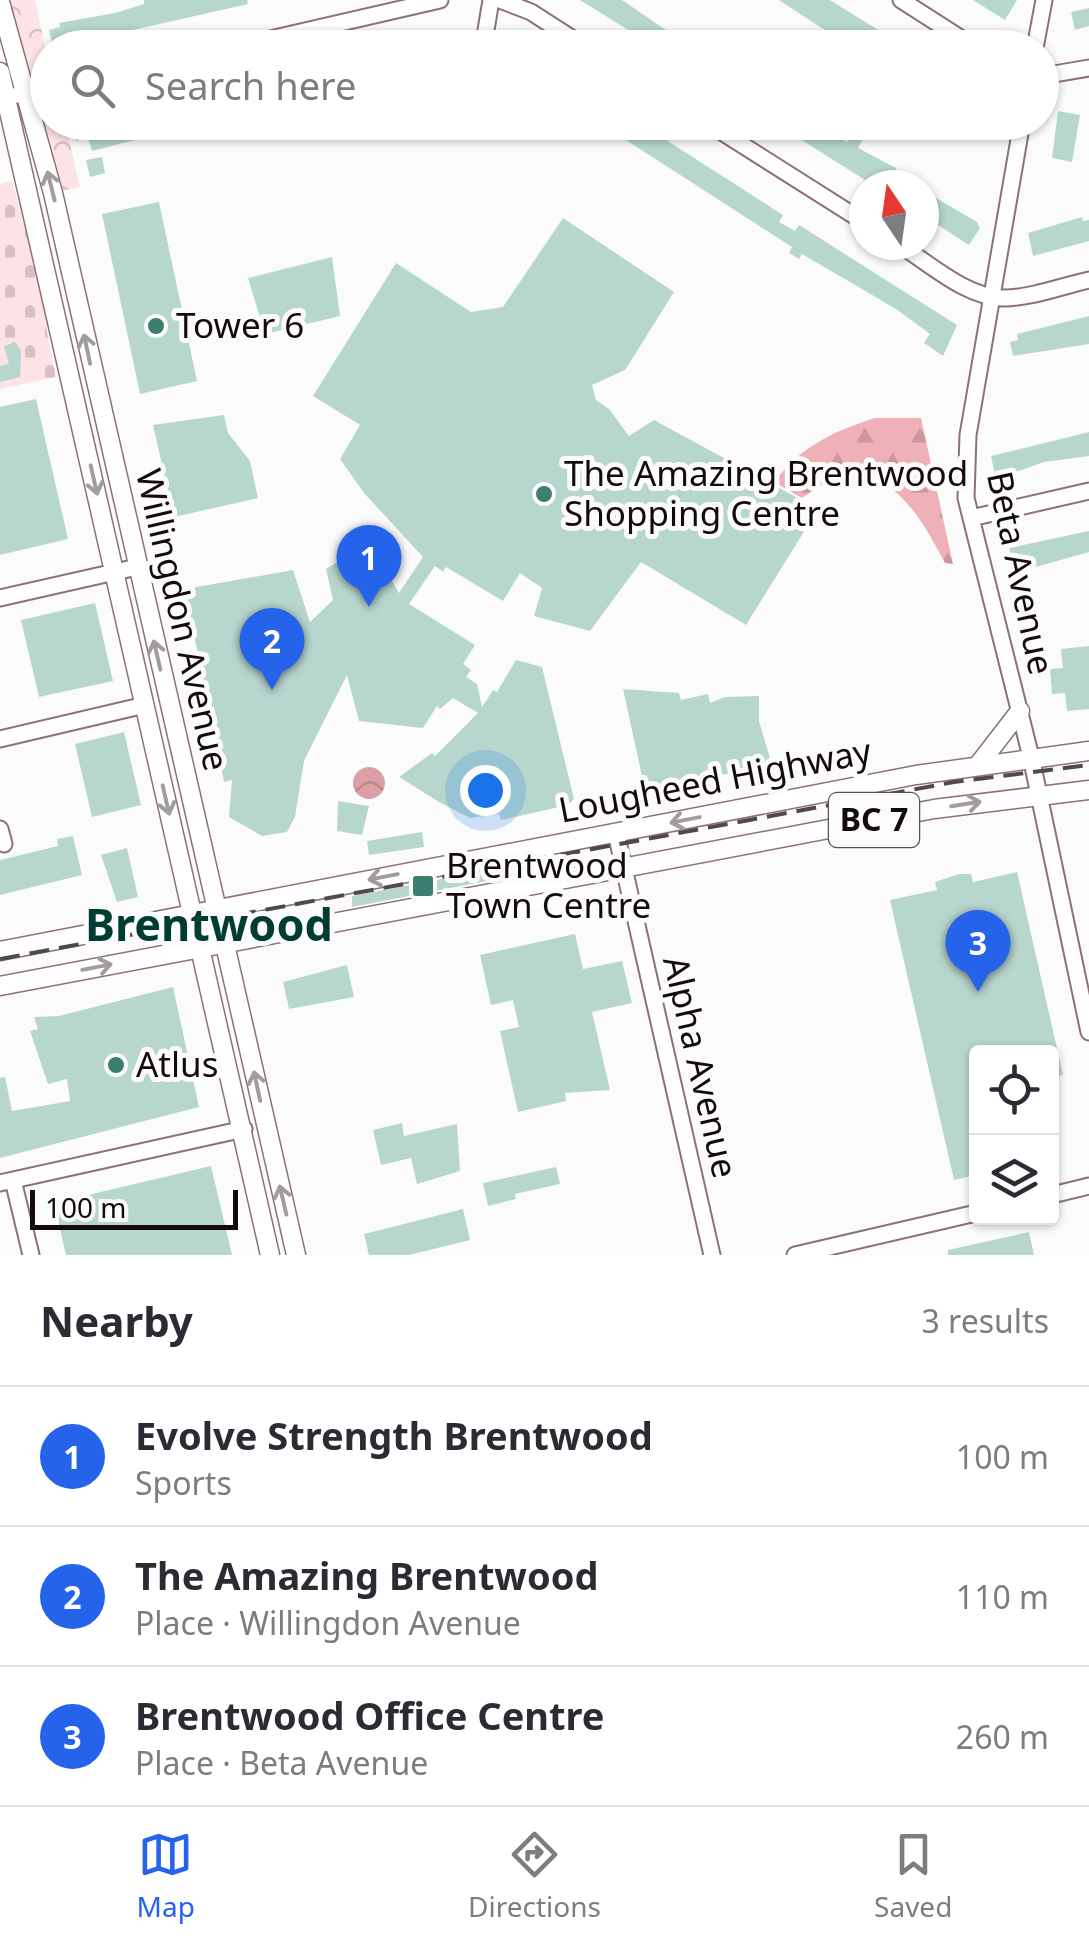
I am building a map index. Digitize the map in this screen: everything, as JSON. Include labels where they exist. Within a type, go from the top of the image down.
[{"type":"main road","name":"Willingdon Avenue","points":[[0,2],[30,106]]},
{"type":"main road","name":"Willingdon Avenue","points":[[0,72],[270,1255]]},
{"type":"main road","name":"Willingdon Avenue","points":[[38,140],[296,1255]]},
{"type":"main road","points":[[979,764],[1020,711]]},
{"type":"main road","name":"Lougheed Highway","points":[[0,951],[979,764],[1089,751]]},
{"type":"main road","name":"Lougheed Highway","points":[[0,986],[1038,793],[1089,790]]},
{"type":"street","points":[[309,30],[440,0]]},
{"type":"street","points":[[486,30],[492,0]]},
{"type":"street","points":[[500,0],[532,12],[560,30]]},
{"type":"street","points":[[901,0],[948,30]]},
{"type":"street","points":[[1038,30],[1044,0]]},
{"type":"street","points":[[1059,73],[1089,68]]},
{"type":"street","points":[[4,98],[30,92]]},
{"type":"street","points":[[734,140],[849,213]]},
{"type":"street","name":"Beta Avenue","points":[[1019,140],[968,435],[966,498],[1031,757],[1089,1032]]},
{"type":"street","points":[[924,260],[976,293],[992,297],[1013,297],[1089,280]]},
{"type":"street","points":[[971,518],[1089,492]]},
{"type":"street","points":[[0,598],[137,567]]},
{"type":"street","points":[[0,739],[145,705]]},
{"type":"street","name":"Alpha Avenue","points":[[616,833],[712,1255]]},
{"type":"street","points":[[31,1255],[7,1182],[244,1129]]},
{"type":"street","points":[[1059,1193],[1089,1186]]},
{"type":"street","points":[[795,1255],[969,1215]]},
{"type":"green space","points":[[8,0],[35,0],[42,30],[30,30],[30,69]]},
{"type":"green space","points":[[48,140],[69,140],[80,187],[61,191]]},
{"type":"green space","points":[[12,181],[49,318],[46,327],[56,377],[0,389],[0,184]]},
{"type":"green space","points":[[875,418],[921,418],[953,564],[945,563],[907,503],[866,474],[847,467],[802,498],[774,482],[819,441]]},
{"type":"water","points":[[369,767],[381,771],[385,783],[381,795],[369,799],[357,795],[353,783],[357,771]]},
{"type":"building","points":[[144,0],[247,0],[248,4],[133,30],[49,30],[60,27],[59,23],[144,4]]},
{"type":"building","points":[[580,0],[622,0],[666,30],[628,30]]},
{"type":"building","points":[[779,0],[830,0],[878,30],[825,30]]},
{"type":"building","points":[[973,0],[1017,0],[1005,20]]},
{"type":"building","points":[[1089,8],[1089,26],[1075,30],[1071,12]]},
{"type":"building","points":[[1059,111],[1080,115],[1072,162],[1052,158],[1054,140],[1059,140]]},
{"type":"building","points":[[89,140],[135,140],[92,151]]},
{"type":"building","points":[[626,140],[666,140],[783,215],[779,222],[795,231],[799,225],[957,325],[943,356],[924,343],[930,334],[896,309],[802,254],[799,259],[789,253],[792,247]]},
{"type":"building","points":[[802,140],[862,140],[858,148],[896,168],[849,170]]},
{"type":"building","points":[[102,157],[105,173],[90,177],[86,160]]},
{"type":"building","points":[[939,200],[977,222],[980,228],[969,245],[939,226]]},
{"type":"building","name":"Tower 6","points":[[159,202],[197,381],[140,394],[102,214]]},
{"type":"building","points":[[1082,217],[1083,221],[1089,220],[1089,241],[1033,256],[1028,233]]},
{"type":"building","points":[[563,218],[674,292],[625,370],[592,385],[596,400],[609,409],[629,436],[654,420],[818,509],[746,625],[641,562],[590,631],[534,616],[542,588],[520,573],[503,601],[446,567],[443,572],[435,566],[409,604],[475,645],[463,664],[471,670],[466,677],[477,684],[482,707],[493,690],[497,692],[516,660],[542,667],[574,799],[568,805],[501,820],[499,814],[470,818],[439,802],[399,777],[432,753],[435,756],[478,713],[453,698],[440,709],[437,706],[423,728],[359,721],[347,675],[304,761],[295,817],[287,832],[262,836],[229,817],[232,780],[224,782],[189,611],[185,612],[180,590],[293,570],[310,622],[333,600],[326,569],[354,551],[375,572],[384,567],[399,593],[423,557],[364,493],[340,459],[360,425],[313,396],[396,263],[471,312],[503,307]]},
{"type":"building","points":[[332,257],[340,316],[265,334],[248,278]]},
{"type":"building","points":[[1089,316],[1089,344],[1013,356],[1010,342],[1018,340],[1017,334]]},
{"type":"building","points":[[15,342],[21,350],[20,377],[0,382],[0,366],[9,364],[4,346]]},
{"type":"building","points":[[36,399],[68,539],[0,555],[0,407]]},
{"type":"building","points":[[224,415],[228,433],[250,461],[258,498],[174,517],[153,425]]},
{"type":"building","points":[[1089,432],[1089,456],[1044,462],[996,479],[991,456]]},
{"type":"building","points":[[1089,531],[1089,552],[1014,573],[1009,548]]},
{"type":"building","points":[[95,603],[113,681],[39,697],[21,620]]},
{"type":"building","points":[[1089,646],[1089,709],[1067,711],[1065,693],[1052,694],[1050,669],[1063,668],[1061,649]]},
{"type":"building","points":[[623,689],[679,693],[681,700],[708,694],[710,703],[725,697],[759,696],[759,721],[772,765],[645,790]]},
{"type":"building","points":[[124,732],[141,805],[92,817],[75,744]]},
{"type":"building","points":[[338,801],[369,806],[362,835],[337,831]]},
{"type":"building","points":[[422,832],[424,847],[369,855],[367,841]]},
{"type":"building","points":[[73,836],[82,875],[0,895],[0,860],[58,846],[57,839]]},
{"type":"building","points":[[127,848],[138,897],[117,902],[101,855]]},
{"type":"building","points":[[511,866],[512,876],[352,907],[352,896]]},
{"type":"building","points":[[1017,872],[1056,1045],[969,1045],[969,1177],[954,1180],[890,900],[937,890],[935,882],[959,874],[971,874],[973,882]]},
{"type":"building","points":[[575,934],[583,969],[622,961],[632,1003],[592,1012],[610,1090],[565,1093],[566,1101],[518,1112],[500,1031],[519,1027],[513,1000],[491,1005],[480,955]]},
{"type":"building","points":[[347,965],[354,997],[289,1009],[283,982]]},
{"type":"building","name":"Atlus","points":[[173,987],[199,1107],[0,1158],[0,1078],[5,1077],[12,1111],[70,1101],[67,1079],[48,1084],[30,1031],[38,1029],[34,1017],[59,1016]]},
{"type":"building","points":[[402,1123],[404,1136],[457,1124],[460,1171],[417,1184],[411,1158],[381,1165],[373,1130]]},
{"type":"building","points":[[211,1166],[232,1255],[66,1255],[54,1203]]},
{"type":"building","points":[[556,1167],[560,1184],[515,1194],[516,1199],[488,1206],[483,1183]]},
{"type":"building","points":[[463,1209],[470,1240],[409,1255],[369,1255],[364,1234]]},
{"type":"building","points":[[1029,1232],[1034,1255],[948,1255],[948,1250]]},
{"type":"railway","points":[[0,959],[954,782],[1089,765]]},
{"type":"place","name":"Tower 6","points":[[156,326]]},
{"type":"place","name":"The Amazing Brentwood Shopping Centre","points":[[544,494]]},
{"type":"place","name":"Evolve Strength Brentwood","points":[[369,607]]},
{"type":"place","name":"The Amazing Brentwood","points":[[272,690]]},
{"type":"place","name":"Brentwood Town Centre","points":[[423,886]]},
{"type":"place","name":"Brentwood Office Centre","points":[[978,992]]},
{"type":"place","name":"Atlus","points":[[116,1065]]},
{"type":"district","name":"Brentwood","points":[[209,925]]}]
